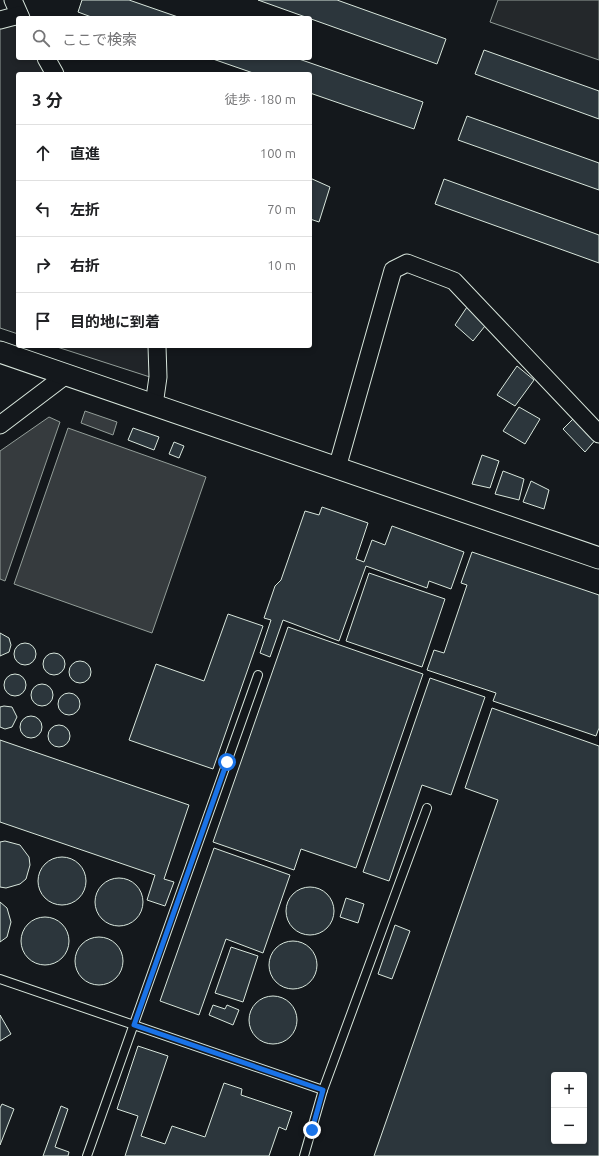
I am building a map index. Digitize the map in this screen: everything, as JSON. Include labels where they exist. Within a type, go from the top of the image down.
[{"type":"street","points":[[0,20],[18,11]]},
{"type":"street","points":[[47,60],[54,72]]},
{"type":"street","points":[[337,468],[393,270],[407,263],[454,281],[599,434]]},
{"type":"street","points":[[154,405],[158,377],[157,348]]},
{"type":"street","points":[[0,352],[599,558]]},
{"type":"street","points":[[0,425],[66,374]]},
{"type":"lane","points":[[87,1156],[258,675]]},
{"type":"lane","points":[[304,1156],[323,1090],[427,808]]},
{"type":"lane","points":[[0,979],[323,1090]]},
{"type":"shaded area","points":[[498,0],[599,0],[599,60],[490,22]]},
{"type":"shaded area","points":[[15,20],[16,60],[39,60],[46,72],[16,72],[16,333],[0,328],[0,24]]},
{"type":"shaded area","points":[[60,348],[149,348],[153,378]]},
{"type":"shaded area","points":[[85,411],[117,422],[113,435],[81,423]]},
{"type":"shaded area","points":[[49,417],[60,422],[5,581],[0,579],[0,451]]},
{"type":"shaded area","points":[[68,428],[206,477],[152,633],[14,584]]},
{"type":"building","points":[[82,0],[129,0],[175,16],[89,16],[78,12]]},
{"type":"building","points":[[258,0],[337,0],[446,39],[437,64],[312,19],[312,16],[303,16]]},
{"type":"building","points":[[484,50],[599,91],[599,119],[475,74]]},
{"type":"building","points":[[216,60],[302,60],[423,102],[414,129],[312,94],[312,72],[250,72]]},
{"type":"building","points":[[467,116],[599,163],[599,190],[458,140]]},
{"type":"building","points":[[312,179],[330,187],[319,222],[312,220]]},
{"type":"building","points":[[444,179],[599,235],[599,263],[435,204]]},
{"type":"building","points":[[467,307],[485,326],[473,341],[455,325]]},
{"type":"building","points":[[517,366],[534,380],[515,406],[497,395]]},
{"type":"building","points":[[519,407],[540,419],[525,444],[503,431]]},
{"type":"building","points":[[576,416],[597,438],[585,452],[563,429]]},
{"type":"building","points":[[133,428],[159,437],[154,450],[128,440]]},
{"type":"building","points":[[174,442],[184,446],[179,458],[169,454]]},
{"type":"building","points":[[482,455],[499,461],[490,488],[472,484]]},
{"type":"building","points":[[503,471],[524,479],[519,500],[495,494]]},
{"type":"building","points":[[531,481],[549,490],[544,509],[523,502]]},
{"type":"building","points":[[322,507],[368,523],[356,559],[364,562],[372,540],[385,545],[392,526],[464,552],[451,589],[429,581],[427,588],[366,566],[339,641],[283,620],[270,657],[260,653],[271,620],[264,618],[275,586],[281,580],[305,511],[319,515]]},
{"type":"building","points":[[472,552],[599,595],[599,728],[596,736],[493,701],[496,693],[427,670],[434,650],[444,653],[467,585],[461,583]]},
{"type":"building","points":[[369,573],[445,599],[422,667],[346,641]]},
{"type":"building","points":[[228,614],[263,626],[213,769],[129,740],[156,664],[204,681]]},
{"type":"building","points":[[288,627],[423,674],[356,868],[301,849],[294,870],[213,842]]},
{"type":"building","points":[[0,633],[9,638],[11,645],[9,652],[0,656]]},
{"type":"building","points":[[21,643],[29,643],[36,650],[36,658],[29,665],[21,665],[14,658],[14,650]]},
{"type":"building","points":[[50,653],[58,653],[65,660],[65,668],[58,675],[50,675],[43,668],[43,660]]},
{"type":"building","points":[[76,661],[84,661],[91,668],[91,676],[84,683],[76,683],[69,676],[69,668]]},
{"type":"building","points":[[11,674],[19,674],[26,681],[26,689],[19,696],[11,696],[4,689],[4,681]]},
{"type":"building","points":[[430,678],[485,697],[451,795],[422,785],[389,881],[363,872]]},
{"type":"building","points":[[38,684],[46,684],[53,691],[53,699],[46,706],[38,706],[31,699],[31,691]]},
{"type":"building","points":[[65,693],[73,693],[80,700],[80,708],[73,715],[65,715],[58,708],[58,700]]},
{"type":"building","points":[[0,707],[12,707],[17,717],[12,727],[5,729],[0,727]]},
{"type":"building","points":[[492,708],[599,746],[599,1156],[374,1156],[498,800],[465,788]]},
{"type":"building","points":[[27,716],[35,716],[42,723],[42,731],[35,738],[27,738],[20,731],[20,723]]},
{"type":"building","points":[[55,725],[63,725],[70,732],[70,740],[63,747],[55,747],[48,740],[48,732]]},
{"type":"building","points":[[0,740],[189,805],[164,879],[174,882],[165,906],[147,900],[155,875],[0,822]]},
{"type":"building","points":[[5,841],[20,845],[29,857],[30,865],[26,879],[20,884],[6,888],[0,887],[0,842]]},
{"type":"building","points":[[214,848],[290,875],[263,953],[226,939],[199,1015],[160,1001]]},
{"type":"building","points":[[62,857],[71,859],[79,864],[84,872],[86,881],[84,890],[79,898],[71,903],[62,905],[53,903],[45,898],[40,890],[38,881],[40,872],[45,864],[53,859]]},
{"type":"building","points":[[119,878],[128,880],[136,885],[141,893],[143,902],[141,911],[136,919],[128,924],[119,926],[110,924],[102,919],[97,911],[95,902],[97,893],[102,885],[110,880]]},
{"type":"building","points":[[310,887],[319,889],[327,894],[332,902],[334,911],[332,920],[327,928],[319,933],[310,935],[301,933],[293,928],[288,920],[286,911],[288,902],[293,894],[301,889]]},
{"type":"building","points":[[346,898],[364,904],[358,923],[340,917]]},
{"type":"building","points":[[0,902],[7,908],[11,922],[7,937],[0,942]]},
{"type":"building","points":[[45,917],[54,919],[62,924],[67,932],[69,941],[67,950],[62,958],[54,963],[45,965],[36,963],[28,958],[23,950],[21,941],[23,932],[28,924],[36,919]]},
{"type":"building","points":[[395,925],[410,931],[392,979],[378,974]]},
{"type":"building","points":[[99,937],[108,939],[116,944],[121,952],[123,961],[121,970],[116,978],[108,983],[99,985],[90,983],[82,978],[77,970],[75,961],[77,952],[82,944],[90,939]]},
{"type":"building","points":[[293,941],[302,943],[310,948],[315,956],[317,965],[315,974],[310,982],[302,987],[293,989],[284,987],[276,982],[271,974],[269,965],[271,956],[276,948],[284,943]]},
{"type":"building","points":[[231,947],[258,956],[243,1002],[215,993]]},
{"type":"building","points":[[273,996],[282,998],[290,1003],[295,1011],[297,1020],[295,1029],[290,1037],[282,1042],[273,1044],[264,1042],[256,1037],[251,1029],[249,1020],[251,1011],[256,1003],[264,998]]},
{"type":"building","points":[[213,1005],[225,1009],[227,1005],[239,1010],[233,1025],[209,1015]]},
{"type":"building","points":[[0,1015],[11,1034],[0,1041]]},
{"type":"building","points":[[138,1046],[168,1056],[141,1136],[165,1144],[172,1126],[205,1137],[224,1083],[242,1089],[241,1095],[292,1112],[286,1130],[279,1127],[269,1156],[125,1156],[138,1116],[117,1109]]},
{"type":"building","points":[[2,1104],[14,1109],[0,1145],[0,1108]]},
{"type":"building","points":[[61,1106],[68,1109],[55,1147],[69,1152],[68,1156],[43,1156]]},
{"type":"route","points":[[227,762],[134,1025],[323,1090],[312,1130]]}]
